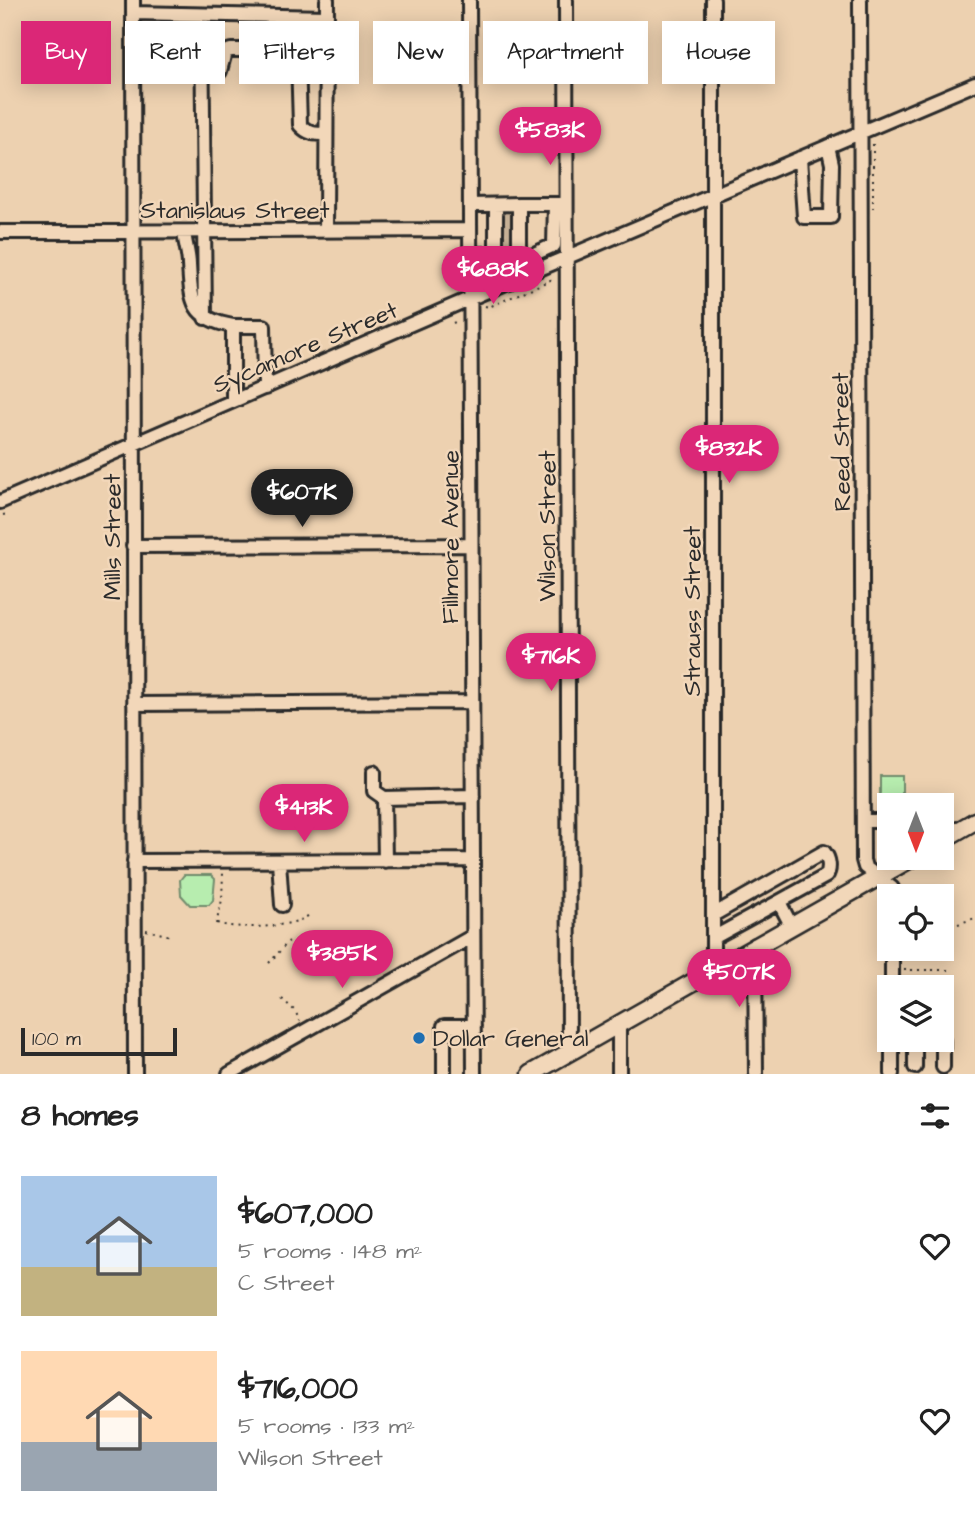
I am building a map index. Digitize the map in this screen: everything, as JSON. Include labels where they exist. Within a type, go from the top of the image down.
[{"type":"main road","points":[[954,833],[975,821]]},
{"type":"main road","points":[[531,1074],[891,870]]},
{"type":"street","points":[[326,231],[327,0]]},
{"type":"street","name":"Fillmore Avenue","points":[[469,0],[474,1074]]},
{"type":"street","name":"Wilson Street","points":[[566,0],[561,204],[567,242],[569,1052]]},
{"type":"street","name":"Strauss Street","points":[[713,0],[713,969]]},
{"type":"street","name":"Reed Street","points":[[860,0],[864,865],[887,884]]},
{"type":"street","points":[[133,7],[202,16],[327,17]]},
{"type":"street","name":"Mills Street","points":[[133,7],[135,1074]]},
{"type":"street","points":[[202,16],[202,21]]},
{"type":"street","points":[[225,55],[232,50],[292,51],[297,54],[300,125],[313,134],[327,134]]},
{"type":"street","points":[[202,84],[205,318]]},
{"type":"street","name":"Sycamore Street","points":[[3,510],[133,445],[233,401],[975,84]]},
{"type":"street","points":[[800,158],[804,217],[831,217],[832,164],[828,146]]},
{"type":"street","points":[[470,253],[508,227],[561,204]]},
{"type":"street","points":[[554,245],[561,204]]},
{"type":"street","points":[[470,205],[508,227],[538,270]]},
{"type":"street","points":[[508,227],[526,256]]},
{"type":"street","points":[[508,227],[510,282]]},
{"type":"street","name":"Stanislaus Street","points":[[0,232],[470,230]]},
{"type":"street","points":[[184,232],[189,262],[189,292],[205,318],[233,326],[264,326],[265,388]]},
{"type":"street","points":[[526,256],[567,242]]},
{"type":"street","points":[[233,326],[233,401]]},
{"type":"street","points":[[134,546],[471,545]]},
{"type":"street","points":[[134,704],[472,702]]},
{"type":"street","points":[[374,772],[374,791],[384,798],[472,796]]},
{"type":"street","points":[[384,798],[385,860]]},
{"type":"street","points":[[863,821],[877,821]]},
{"type":"street","points":[[713,915],[824,852],[828,856],[829,873],[826,876],[713,938]]},
{"type":"street","points":[[134,861],[473,860]]},
{"type":"street","points":[[279,861],[282,905]]},
{"type":"street","points":[[779,902],[791,925]]},
{"type":"street","points":[[229,1074],[473,936]]},
{"type":"street","points":[[755,945],[756,1074]]},
{"type":"street","points":[[619,1023],[619,1074]]},
{"type":"street","points":[[444,1074],[444,1026],[474,1026]]},
{"type":"street","points":[[892,1052],[892,1074]]},
{"type":"street","points":[[915,1052],[915,1068]]},
{"type":"street","points":[[943,1052],[943,1067]]},
{"type":"path","points":[[485,278],[489,275]]},
{"type":"path","points":[[487,307],[558,277]]},
{"type":"path","points":[[453,323],[457,321]]},
{"type":"path","points":[[223,868],[222,900],[217,923],[225,926],[273,926],[303,920],[309,915]]},
{"type":"path","points":[[958,924],[975,918]]},
{"type":"path","points":[[142,930],[171,936]]},
{"type":"path","points":[[269,963],[289,941]]},
{"type":"path","points":[[302,972],[312,962]]},
{"type":"path","points":[[900,970],[951,970]]},
{"type":"path","points":[[282,999],[295,1011],[302,1025]]},
{"type":"green space","points":[[880,776],[902,776],[902,793],[880,793]]},
{"type":"green space","points":[[184,875],[211,875],[215,879],[213,900],[209,905],[190,905],[181,895],[180,880]]},
{"type":"tunnel","points":[[505,218],[516,217]]},
{"type":"tunnel","points":[[505,229],[516,228]]},
{"type":"tunnel","points":[[505,241],[516,240]]},
{"type":"place","name":"Dollar General","points":[[419,1038]]}]
